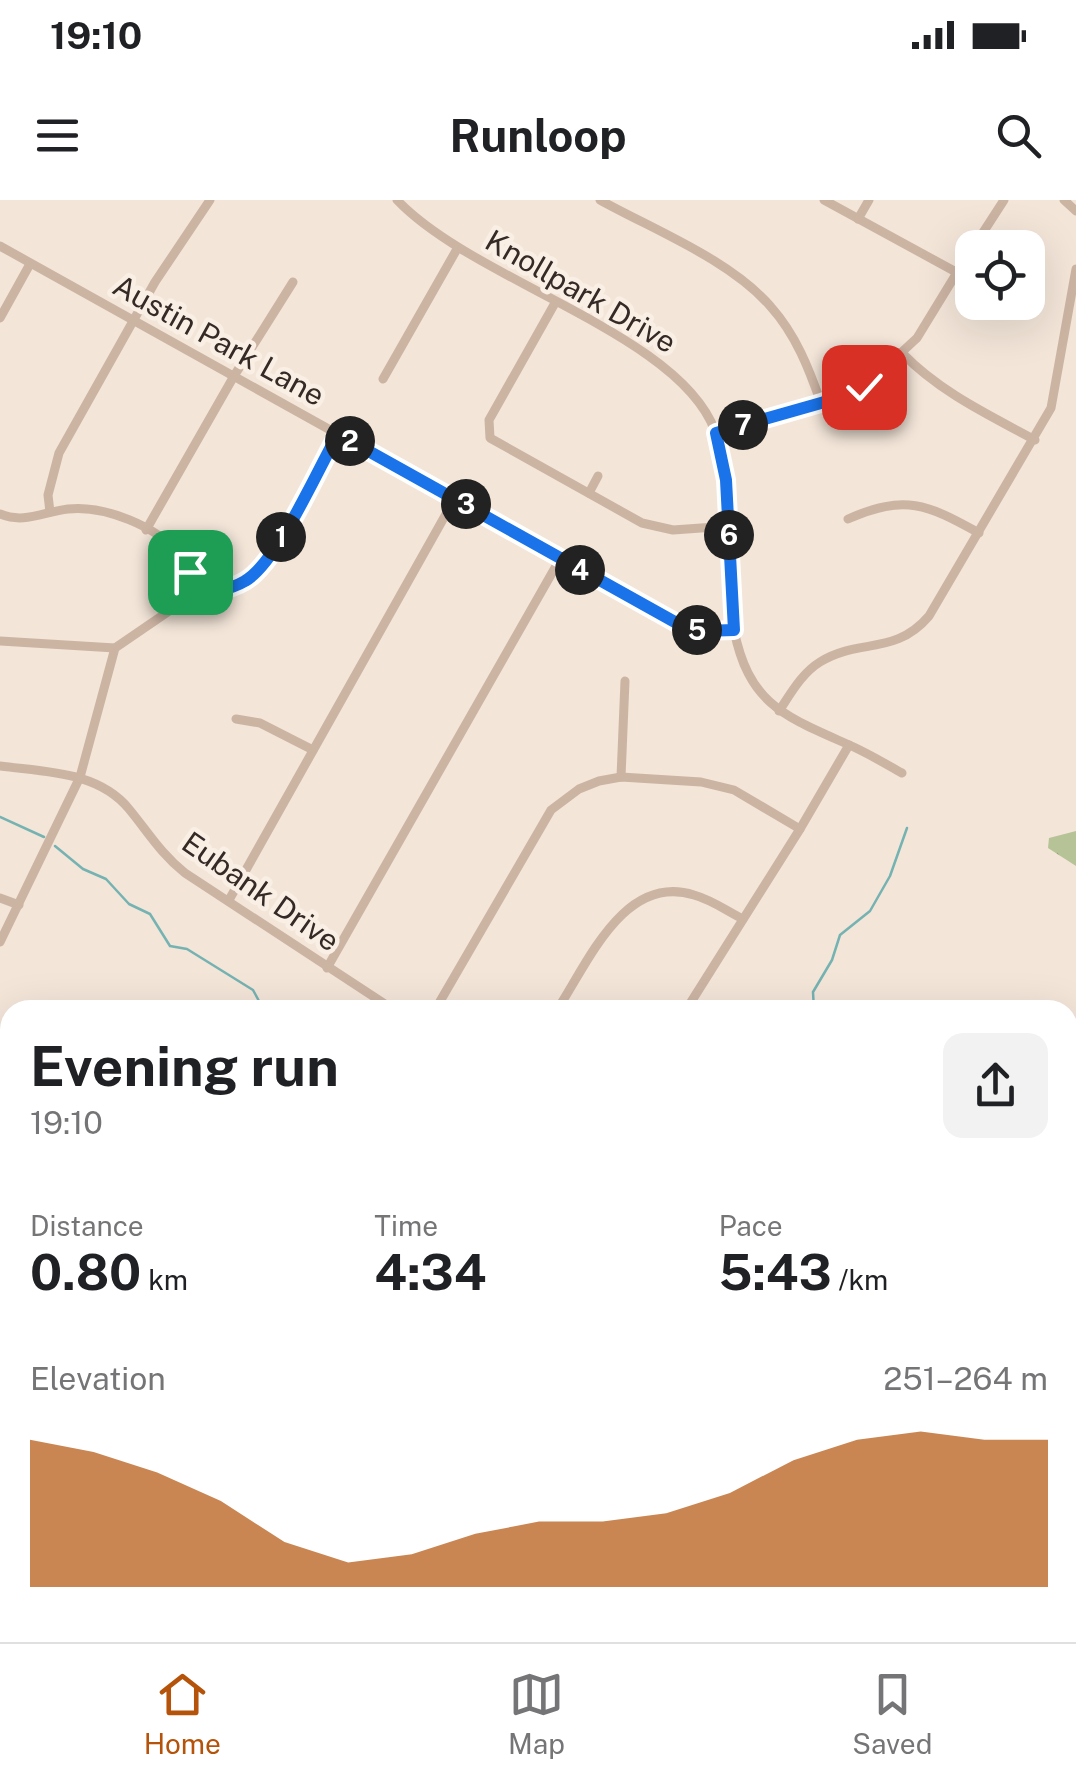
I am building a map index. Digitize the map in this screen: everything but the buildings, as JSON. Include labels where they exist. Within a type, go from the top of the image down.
[{"type":"street","points":[[50,512],[48,495],[59,453],[132,322],[210,200]]},
{"type":"street","name":"Knollpark Drive","points":[[398,200],[426,227],[457,248],[672,372],[699,400],[716,433],[726,480],[734,630],[748,672],[779,710],[804,727],[902,772]]},
{"type":"street","points":[[600,200],[720,266],[762,296],[803,354],[821,403]]},
{"type":"street","points":[[824,200],[955,271]]},
{"type":"street","points":[[858,219],[868,200]]},
{"type":"street","points":[[985,230],[1004,200]]},
{"type":"street","points":[[1064,200],[1076,211]]},
{"type":"street","name":"Austin Park Lane","points":[[0,246],[682,626],[703,631],[734,630]]},
{"type":"street","points":[[384,380],[457,248]]},
{"type":"street","points":[[0,318],[30,264]]},
{"type":"street","points":[[779,710],[801,678],[824,659],[898,641],[922,624],[1051,408],[1076,270]]},
{"type":"street","points":[[716,433],[864,387],[902,353],[933,316],[955,274]]},
{"type":"street","points":[[146,530],[293,282]]},
{"type":"street","points":[[555,303],[490,420],[490,438],[642,523],[658,528],[729,526]]},
{"type":"street","points":[[902,353],[946,392],[1035,440]]},
{"type":"street","points":[[0,641],[115,648],[172,608],[231,588],[255,574],[278,542],[338,434]]},
{"type":"street","points":[[589,493],[598,476]]},
{"type":"street","points":[[229,900],[454,498]]},
{"type":"street","points":[[848,519],[884,505],[914,503],[979,532]]},
{"type":"street","points":[[0,514],[21,520],[50,512],[92,510],[146,530],[182,557],[200,597]]},
{"type":"street","points":[[327,968],[560,559]]},
{"type":"street","points":[[0,942],[80,777],[115,648]]},
{"type":"street","points":[[621,777],[625,681]]},
{"type":"street","points":[[236,719],[260,723],[312,750]]},
{"type":"street","points":[[692,1000],[800,830],[848,744]]},
{"type":"street","name":"Eubank Drive","points":[[0,766],[80,777],[112,792],[169,860],[378,1000]]},
{"type":"street","points":[[441,1000],[551,810],[580,789],[621,777],[720,785],[747,796],[800,830]]},
{"type":"street","points":[[564,1000],[617,918],[639,900],[664,892],[684,892],[710,901],[743,920]]},
{"type":"street","points":[[0,898],[20,905]]},
{"type":"green space","points":[[1076,831],[1076,866],[1048,848],[1049,838]]},
{"type":"waterway","points":[[0,817],[44,837]]},
{"type":"waterway","points":[[813,1000],[813,992],[832,960],[840,935],[870,911],[890,876],[907,828]]},
{"type":"waterway","points":[[55,846],[83,869],[106,879],[129,904],[150,914],[170,946],[187,949],[253,990],[258,1000]]},
{"type":"route","points":[[190,572],[200,597],[231,588],[255,574],[278,542],[338,434],[682,626],[703,631],[734,630],[726,480],[716,433],[864,387]]}]
